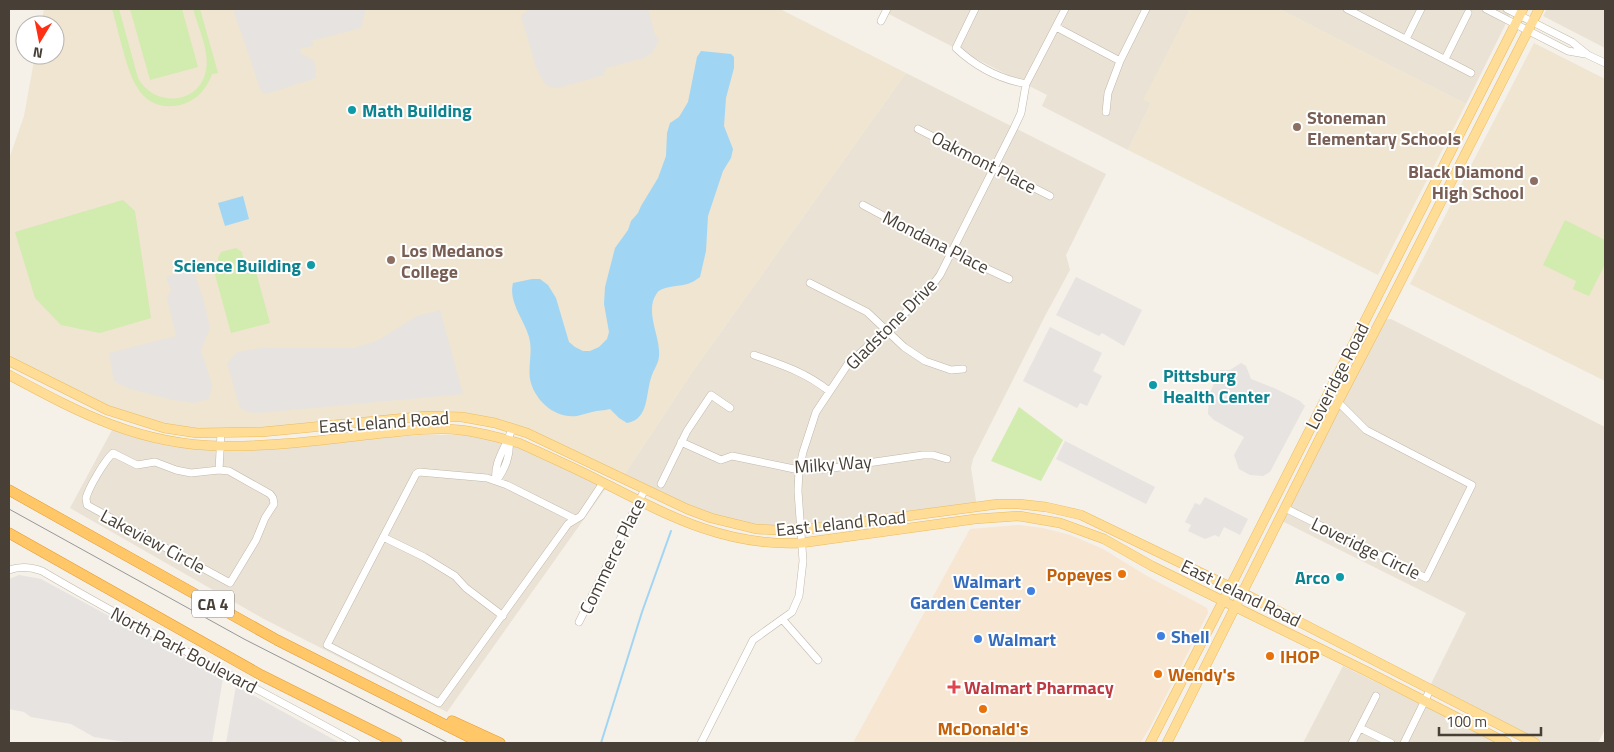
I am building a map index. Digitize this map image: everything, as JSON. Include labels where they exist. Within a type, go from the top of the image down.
[{"type":"highway","name":"CA 4","points":[[9,490],[277,640],[481,743]]},
{"type":"highway","name":"CA 4","points":[[9,534],[261,675],[397,743]]},
{"type":"highway","points":[[420,713],[443,717],[500,743]]},
{"type":"main road","name":"Loveridge Road","points":[[1167,743],[1338,402],[1539,9]]},
{"type":"main road","name":"Loveridge Road","points":[[1150,743],[1520,16]]},
{"type":"main road","points":[[1371,310],[1381,320]]},
{"type":"main road","name":"East Leland Road","points":[[9,361],[114,413],[164,428],[198,433],[262,432],[427,416],[462,417],[495,423],[550,443],[703,515],[756,529],[800,529],[989,505],[1020,504],[1069,512],[1090,519],[1243,593],[1535,743]]},
{"type":"main road","name":"East Leland Road","points":[[9,375],[80,412],[125,431],[155,438],[220,446],[257,446],[429,429],[460,430],[493,436],[519,443],[694,526],[734,538],[756,542],[778,544],[801,543],[975,519],[1014,516],[1041,518],[1060,522],[1094,534],[1147,564],[1507,743]]},
{"type":"street","points":[[881,22],[887,9]]},
{"type":"street","points":[[975,9],[956,48],[976,64],[1012,82],[1026,84]]},
{"type":"street","name":"Gladstone Drive","points":[[701,743],[753,640],[792,612],[799,596],[803,561],[798,491],[799,470],[816,412],[848,364],[924,296],[940,275],[1021,113],[1026,84],[1064,9]]},
{"type":"street","points":[[1106,112],[1108,93],[1120,61],[1146,9]]},
{"type":"street","points":[[1347,9],[1471,73]]},
{"type":"street","points":[[1406,39],[1421,9]]},
{"type":"street","points":[[1486,9],[1520,16]]},
{"type":"street","points":[[1506,9],[1572,42],[1588,55]]},
{"type":"street","points":[[1445,59],[1468,13]]},
{"type":"street","points":[[1520,16],[1528,31],[1568,51],[1588,55],[1605,63]]},
{"type":"street","points":[[1056,27],[1120,61]]},
{"type":"street","name":"Oakmont Place","points":[[918,129],[1050,196]]},
{"type":"street","name":"Mondana Place","points":[[863,205],[951,252],[1009,279]]},
{"type":"street","points":[[810,283],[867,312],[904,347],[925,361],[951,370],[963,369]]},
{"type":"street","points":[[754,355],[792,368],[812,378],[829,391]]},
{"type":"street","points":[[661,484],[681,442],[711,394],[730,408]]},
{"type":"street","name":"Loveridge Circle","points":[[1285,508],[1426,578],[1472,485],[1366,430],[1338,402]]},
{"type":"street","points":[[496,481],[495,471],[512,428]]},
{"type":"street","points":[[219,470],[221,433]]},
{"type":"street","name":"Milky Way","points":[[681,442],[721,460],[732,456],[799,470],[826,469],[924,455],[933,455],[947,459]]},
{"type":"street","name":"Lakeview Circle","points":[[113,453],[137,465],[155,462],[176,470],[191,472],[219,470],[229,471],[270,494],[274,504],[265,518],[256,540],[230,583],[87,506],[86,498],[107,458],[113,453]]},
{"type":"street","points":[[575,520],[507,485],[487,478],[419,472],[416,474],[383,537],[328,646],[439,703],[568,524],[575,520],[581,516],[604,483]]},
{"type":"street","name":"Commerce Place","points":[[580,622],[645,489]]},
{"type":"street","points":[[383,537],[424,557],[455,576],[466,588],[503,616]]},
{"type":"street","name":"North Park Boulevard","points":[[9,570],[22,567],[34,568],[356,743]]},
{"type":"street","points":[[783,620],[818,660]]},
{"type":"street","points":[[1404,743],[1430,690]]},
{"type":"street","points":[[1352,743],[1376,696]]},
{"type":"street","points":[[1360,728],[1390,743]]},
{"type":"shaded area","name":"Los Medanos College","points":[[44,9],[780,9],[906,73],[693,371],[622,478],[558,447],[462,417],[197,433],[128,417],[9,361],[9,159],[24,116],[33,65],[65,65],[65,15],[43,15]]},
{"type":"shaded area","points":[[233,9],[366,9],[361,28],[311,41],[314,44],[312,46],[300,49],[301,54],[313,60],[316,78],[266,94],[261,91]]},
{"type":"shaded area","points":[[526,9],[648,9],[655,35],[659,40],[652,53],[644,58],[606,68],[604,75],[552,88],[545,84],[536,67],[521,16],[527,11]]},
{"type":"shaded area","points":[[879,9],[1190,9],[1144,99],[1151,103],[1128,150],[1042,106],[1047,95]]},
{"type":"shaded area","name":"Stoneman Elementary Schools","points":[[1190,9],[1279,9],[1466,104],[1378,275],[1128,150],[1151,103],[1143,100]]},
{"type":"shaded area","points":[[1279,9],[1513,9],[1466,104]]},
{"type":"shaded area","points":[[1547,9],[1605,9],[1605,48],[1543,16]]},
{"type":"shaded area","name":"Black Diamond High School","points":[[1534,43],[1605,79],[1605,381],[1410,284]]},
{"type":"shaded area","points":[[906,73],[1106,174],[1066,255],[1070,270],[973,459],[971,468],[977,507],[809,529],[737,525],[622,478],[693,371]]},
{"type":"shaded area","points":[[193,270],[203,298],[210,328],[201,350],[212,385],[209,399],[193,403],[173,400],[130,389],[114,381],[109,353],[176,336],[167,298],[171,290],[166,277]]},
{"type":"shaded area","points":[[1076,277],[1142,310],[1124,346],[1102,333],[1099,336],[1056,315]]},
{"type":"shaded area","points":[[440,310],[463,394],[259,413],[248,412],[240,408],[227,363],[237,352],[261,348],[354,348],[377,341],[417,316]]},
{"type":"shaded area","points":[[1391,319],[1605,427],[1605,729],[1598,743],[1542,743],[1429,688],[1466,613],[1280,520],[1381,320]]},
{"type":"shaded area","points":[[1050,327],[1102,353],[1093,371],[1102,376],[1087,406],[1080,403],[1077,408],[1023,381]]},
{"type":"shaded area","points":[[1241,363],[1246,366],[1251,379],[1300,401],[1305,406],[1270,472],[1263,476],[1250,475],[1239,469],[1234,455],[1244,437],[1214,420],[1208,414],[1209,395],[1220,370],[1230,370]]},
{"type":"shaded area","points":[[112,430],[154,442],[226,450],[421,435],[472,435],[525,449],[606,488],[447,712],[264,619],[70,508]]},
{"type":"shaded area","points":[[1065,441],[1155,487],[1146,504],[1056,459]]},
{"type":"shaded area","points":[[1205,497],[1248,519],[1240,535],[1224,527],[1219,537],[1215,535],[1205,539],[1188,531],[1191,525],[1185,522],[1195,503],[1200,505]]},
{"type":"shaded area","points":[[1019,525],[1043,528],[1070,535],[1103,549],[1147,576],[1207,608],[1208,613],[1140,743],[853,743],[970,529]]},
{"type":"shaded area","points":[[19,575],[41,579],[223,678],[212,743],[131,743],[94,737],[71,724],[31,717],[24,712],[9,709],[9,579]]},
{"type":"shaded area","points":[[1343,666],[1500,743],[1303,743]]},
{"type":"shaded area","points":[[236,686],[340,743],[226,743]]},
{"type":"green space","points":[[112,9],[119,9],[138,78],[145,88],[165,98],[176,98],[186,96],[202,82],[207,63],[203,40],[193,9],[200,9],[218,73],[212,74],[200,94],[186,103],[167,106],[156,104],[147,99],[134,82],[130,72]]},
{"type":"green space","points":[[130,9],[182,9],[198,67],[150,80]]},
{"type":"green space","points":[[123,200],[135,211],[151,318],[100,333],[61,325],[35,298],[15,232]]},
{"type":"green space","points":[[1565,220],[1605,240],[1605,264],[1589,296],[1573,289],[1576,281],[1543,265]]},
{"type":"green space","points":[[236,248],[242,252],[244,263],[253,261],[270,323],[231,333],[214,271],[220,269],[218,258],[221,252]]},
{"type":"green space","points":[[1019,407],[1063,440],[1041,481],[991,461]]},
{"type":"water","points":[[701,51],[731,54],[734,57],[734,68],[726,98],[724,126],[733,149],[731,158],[723,171],[708,216],[706,251],[700,277],[686,284],[660,290],[654,299],[652,314],[659,358],[650,382],[646,404],[640,416],[634,421],[627,423],[610,409],[577,416],[561,414],[541,401],[532,387],[530,379],[530,342],[527,330],[515,304],[512,290],[513,283],[540,279],[548,285],[556,298],[569,342],[575,347],[583,351],[590,351],[599,347],[607,339],[609,332],[604,304],[605,287],[615,248],[628,230],[631,221],[638,213],[658,178],[666,156],[667,133],[670,123],[679,117],[688,102],[697,57]]},
{"type":"water","points":[[243,196],[249,219],[225,226],[218,203]]},
{"type":"waterway","points":[[601,743],[642,612],[671,531]]},
{"type":"tram line","points":[[9,509],[244,639],[448,743]]},
{"type":"place","name":"Math Building","points":[[352,110]]},
{"type":"place","name":"Stoneman Elementary Schools","points":[[1297,127]]},
{"type":"place","name":"Black Diamond High School","points":[[1534,181]]},
{"type":"place","name":"Los Medanos College","points":[[391,260]]},
{"type":"place","name":"Science Building","points":[[311,265]]},
{"type":"place","name":"Pittsburg Health Center","points":[[1153,385]]},
{"type":"place","name":"Popeyes","points":[[1122,574]]},
{"type":"place","name":"Arco","points":[[1340,577]]},
{"type":"place","name":"Walmart Garden Center","points":[[1031,591]]},
{"type":"place","name":"Shell","points":[[1161,636]]},
{"type":"place","name":"Walmart","points":[[978,639]]},
{"type":"place","name":"IHOP","points":[[1270,656]]},
{"type":"place","name":"Wendy's","points":[[1158,674]]},
{"type":"place","name":"Walmart Pharmacy","points":[[954,687]]},
{"type":"place","name":"McDonald's","points":[[983,709]]}]
